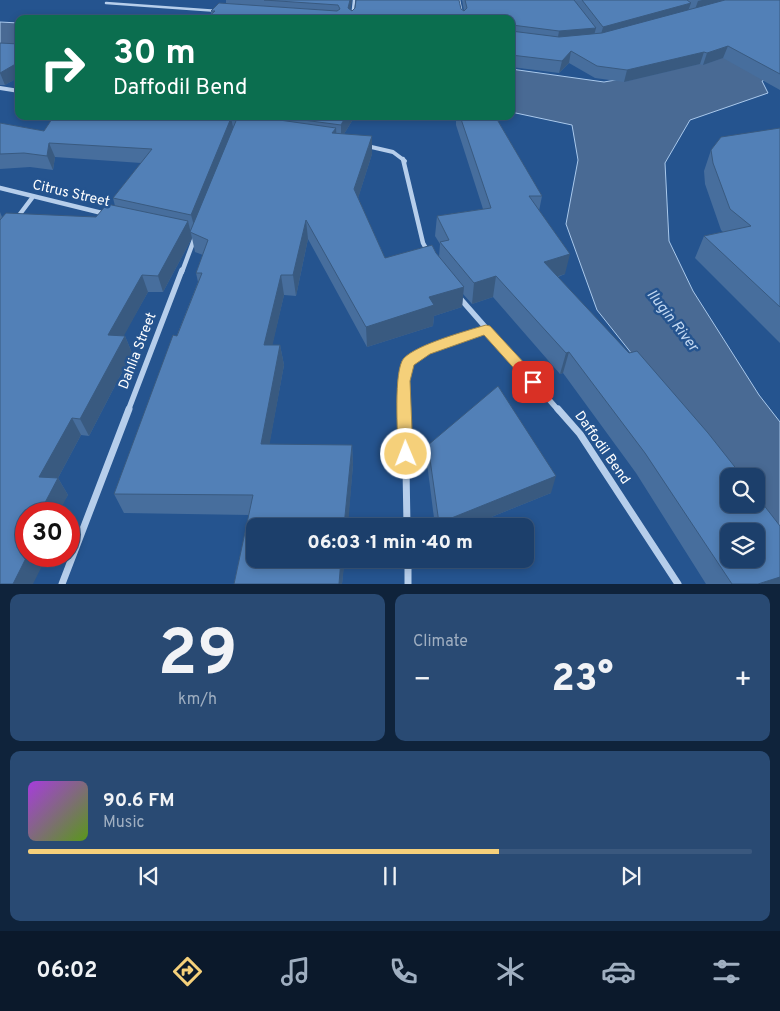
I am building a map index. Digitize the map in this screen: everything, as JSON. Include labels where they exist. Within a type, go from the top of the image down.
[{"type":"street","points":[[110,0],[106,3],[224,11]]},
{"type":"street","points":[[352,15],[354,0]]},
{"type":"street","points":[[459,0],[462,15]]},
{"type":"street","points":[[0,88],[15,90]]},
{"type":"street","points":[[361,145],[390,149],[405,162],[424,243],[433,260]]},
{"type":"street","name":"Citrus Street","points":[[0,188],[32,198],[110,215]]},
{"type":"street","points":[[11,226],[32,198]]},
{"type":"street","name":"Dahlia Street","points":[[62,584],[196,234],[187,232]]},
{"type":"street","name":"Daffodil Bend","points":[[456,292],[486,329],[580,434],[678,584]]},
{"type":"street","points":[[407,518],[404,381],[409,362],[426,351],[486,329]]},
{"type":"street","points":[[408,568],[408,584]]},
{"type":"water","points":[[0,22],[15,23],[15,51],[0,49]]},
{"type":"water","name":"Ilugin River","points":[[732,52],[780,75],[762,81],[768,93],[690,120],[665,163],[669,241],[693,291],[759,395],[780,422],[780,540],[762,513],[765,513],[765,468],[723,468],[597,310],[566,224],[578,160],[572,125],[515,113],[515,70],[604,82],[633,77]]},
{"type":"building","points":[[264,0],[350,0],[348,8],[352,11],[355,8],[356,0],[459,0],[461,9],[464,11],[467,8],[465,0],[574,0],[596,28],[559,31],[515,25],[515,15],[210,15],[215,11],[211,11],[219,3],[337,11],[340,9],[338,5]]},
{"type":"building","points":[[582,0],[687,0],[691,3],[603,27]]},
{"type":"building","points":[[725,0],[780,0],[780,74],[728,46],[707,53],[704,52],[627,70],[597,66],[571,51],[562,61],[515,55],[515,32],[559,37],[602,33]]},
{"type":"building","points":[[0,43],[15,44],[15,64],[0,73]]},
{"type":"building","points":[[51,120],[230,120],[191,215],[113,198],[152,149],[49,143],[47,156],[24,153],[0,154],[0,123],[44,131]]},
{"type":"building","points":[[236,120],[279,120],[336,128],[332,133],[372,136],[354,189],[385,258],[432,245],[436,253],[464,287],[429,297],[434,305],[366,327],[306,220],[293,275],[281,275],[264,345],[280,345],[261,444],[352,445],[345,518],[248,518],[253,495],[114,494],[173,335],[177,336],[202,273],[196,273],[208,240],[190,232]]},
{"type":"building","points":[[303,120],[344,120],[341,125]]},
{"type":"building","points":[[461,120],[497,120],[542,196],[529,196],[570,254],[544,262],[629,353],[637,351],[736,468],[720,468],[720,513],[765,513],[765,507],[780,526],[780,577],[758,584],[732,584],[721,568],[765,568],[765,523],[720,523],[720,566],[645,453],[569,352],[566,353],[496,276],[474,283],[440,242],[449,240],[437,216],[491,208]]},
{"type":"building","points":[[780,128],[780,307],[704,236],[751,226],[730,209],[713,163],[711,150],[721,137]]},
{"type":"building","points":[[107,204],[188,221],[158,276],[142,275],[108,335],[125,336],[80,419],[72,418],[39,477],[58,478],[45,502],[15,502],[15,567],[22,567],[13,584],[0,584],[0,220],[6,213],[96,217]]},
{"type":"building","points":[[498,386],[556,476],[451,518],[438,518],[428,445]]},
{"type":"building","points":[[246,528],[246,568],[340,568],[339,584],[234,584]]},
{"type":"route","points":[[406,454],[404,381],[409,362],[426,351],[486,329],[533,382]]}]
